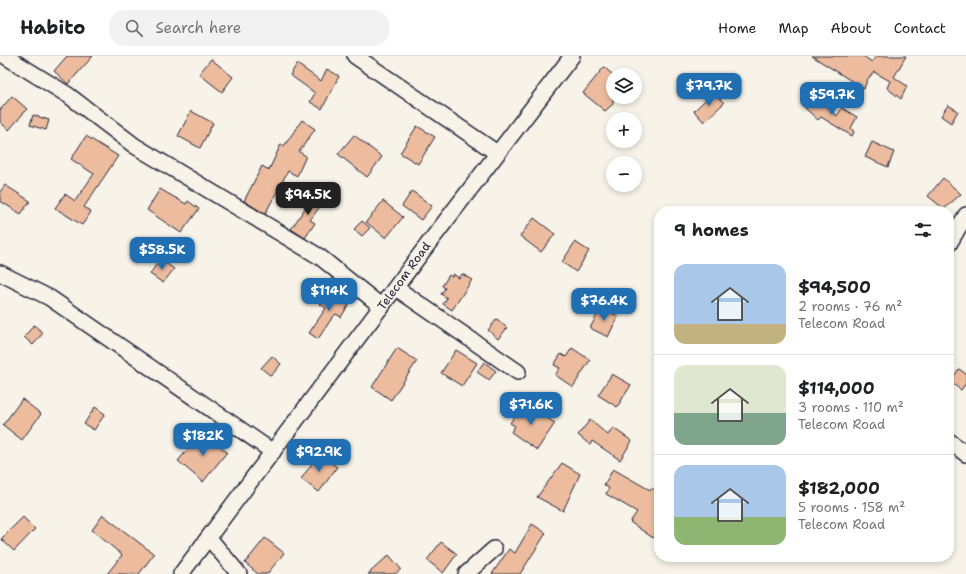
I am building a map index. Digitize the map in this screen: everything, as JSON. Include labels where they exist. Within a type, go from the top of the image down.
[{"type":"street","points":[[6,56],[68,95],[135,146],[320,257],[382,307]]},
{"type":"street","points":[[355,56],[497,153]]},
{"type":"street","name":"Telecom Road","points":[[181,574],[497,153],[572,56]]},
{"type":"street","points":[[954,235],[966,215]]},
{"type":"street","points":[[0,273],[50,298],[274,452]]},
{"type":"street","points":[[396,288],[518,372]]},
{"type":"street","points":[[954,445],[966,454]]},
{"type":"street","points":[[209,538],[239,574]]},
{"type":"street","points":[[466,574],[494,549]]},
{"type":"building","points":[[67,56],[93,56],[68,84],[54,71]]},
{"type":"building","points":[[812,56],[863,56],[872,62],[876,56],[906,56],[894,77],[907,86],[901,99],[887,88],[890,81],[874,72],[867,80],[864,89]]},
{"type":"building","points":[[211,59],[233,77],[222,92],[199,74]]},
{"type":"building","points":[[297,64],[321,81],[327,69],[339,76],[322,109],[310,102],[315,93],[290,75]]},
{"type":"building","points":[[604,67],[606,69],[606,104],[613,104],[605,111],[583,93]]},
{"type":"building","points":[[713,92],[724,103],[704,122],[694,111]]},
{"type":"building","points":[[12,96],[27,109],[9,130],[0,122],[0,110]]},
{"type":"building","points":[[816,96],[837,116],[842,108],[857,117],[851,128],[854,132],[852,136],[821,117],[818,120],[805,108]]},
{"type":"building","points":[[948,105],[958,111],[951,123],[941,116]]},
{"type":"building","points":[[191,111],[213,123],[200,148],[178,136]]},
{"type":"building","points":[[33,115],[49,120],[46,130],[30,125]]},
{"type":"building","points":[[302,120],[315,129],[299,152],[306,156],[297,176],[288,171],[265,214],[244,201],[262,166],[269,170],[281,144],[284,146]]},
{"type":"building","points":[[417,126],[435,137],[418,164],[400,153]]},
{"type":"building","points":[[354,135],[382,157],[367,177],[338,154]]},
{"type":"building","points":[[86,136],[118,156],[84,207],[91,212],[82,225],[55,208],[65,194],[75,201],[94,174],[71,159]]},
{"type":"building","points":[[872,142],[894,152],[888,167],[865,157]]},
{"type":"building","points":[[943,178],[961,194],[947,206],[940,206],[928,196]]},
{"type":"building","points":[[5,185],[30,201],[21,214],[0,201],[0,192]]},
{"type":"building","points":[[160,189],[186,204],[188,201],[199,209],[181,233],[147,210]]},
{"type":"building","points":[[412,191],[432,206],[421,220],[402,206]]},
{"type":"building","points":[[312,193],[324,201],[310,220],[315,223],[305,238],[291,229],[308,204],[305,203]]},
{"type":"building","points":[[383,201],[403,217],[386,238],[366,222]]},
{"type":"building","points":[[534,218],[555,234],[541,252],[520,236]]},
{"type":"building","points":[[362,221],[370,228],[362,236],[354,229]]},
{"type":"building","points":[[575,242],[589,251],[576,272],[562,262]]},
{"type":"building","points":[[160,259],[174,269],[163,283],[150,274]]},
{"type":"building","points":[[453,274],[459,278],[462,274],[472,280],[452,310],[443,304],[447,298],[441,294],[445,288],[442,286],[449,275],[452,277]]},
{"type":"building","points":[[330,289],[350,303],[341,317],[336,314],[332,318],[318,339],[309,333],[326,308],[320,304]]},
{"type":"building","points":[[601,308],[618,316],[608,337],[590,328]]},
{"type":"building","points":[[497,319],[507,328],[498,339],[488,330]]},
{"type":"building","points":[[34,325],[43,333],[33,345],[24,337]]},
{"type":"building","points":[[397,348],[417,361],[391,400],[372,387]]},
{"type":"building","points":[[572,348],[590,360],[573,387],[555,375],[560,368],[554,365],[561,354],[566,357]]},
{"type":"building","points":[[456,350],[477,363],[462,386],[441,373]]},
{"type":"building","points":[[272,356],[281,364],[271,376],[261,368]]},
{"type":"building","points":[[484,362],[496,371],[489,380],[477,372]]},
{"type":"building","points":[[959,369],[966,374],[966,383],[961,390],[954,385],[954,376]]},
{"type":"building","points":[[612,374],[631,385],[617,407],[598,395]]},
{"type":"building","points":[[22,399],[41,414],[22,440],[3,425]]},
{"type":"building","points":[[524,403],[555,423],[537,450],[511,432],[515,426],[510,423]]},
{"type":"building","points":[[95,407],[105,414],[94,430],[84,424]]},
{"type":"building","points":[[590,420],[608,435],[613,428],[632,441],[620,460],[592,441],[590,445],[578,435]]},
{"type":"building","points":[[202,432],[227,452],[203,482],[178,461]]},
{"type":"building","points":[[319,454],[337,467],[319,492],[301,479]]},
{"type":"building","points":[[562,463],[580,474],[563,511],[537,497]]},
{"type":"building","points":[[613,469],[650,490],[651,488],[654,490],[653,538],[630,522],[637,512],[606,494],[609,488],[604,485]]},
{"type":"building","points":[[103,515],[154,554],[139,574],[107,574],[122,555],[92,530]]},
{"type":"building","points":[[23,517],[35,529],[14,551],[1,539]]},
{"type":"building","points":[[532,524],[546,533],[520,574],[492,574],[509,549],[515,553]]},
{"type":"building","points":[[265,538],[284,553],[267,574],[258,574],[245,563]]},
{"type":"building","points":[[441,542],[457,554],[443,573],[427,560]]},
{"type":"building","points":[[389,555],[401,569],[395,574],[368,574]]}]
